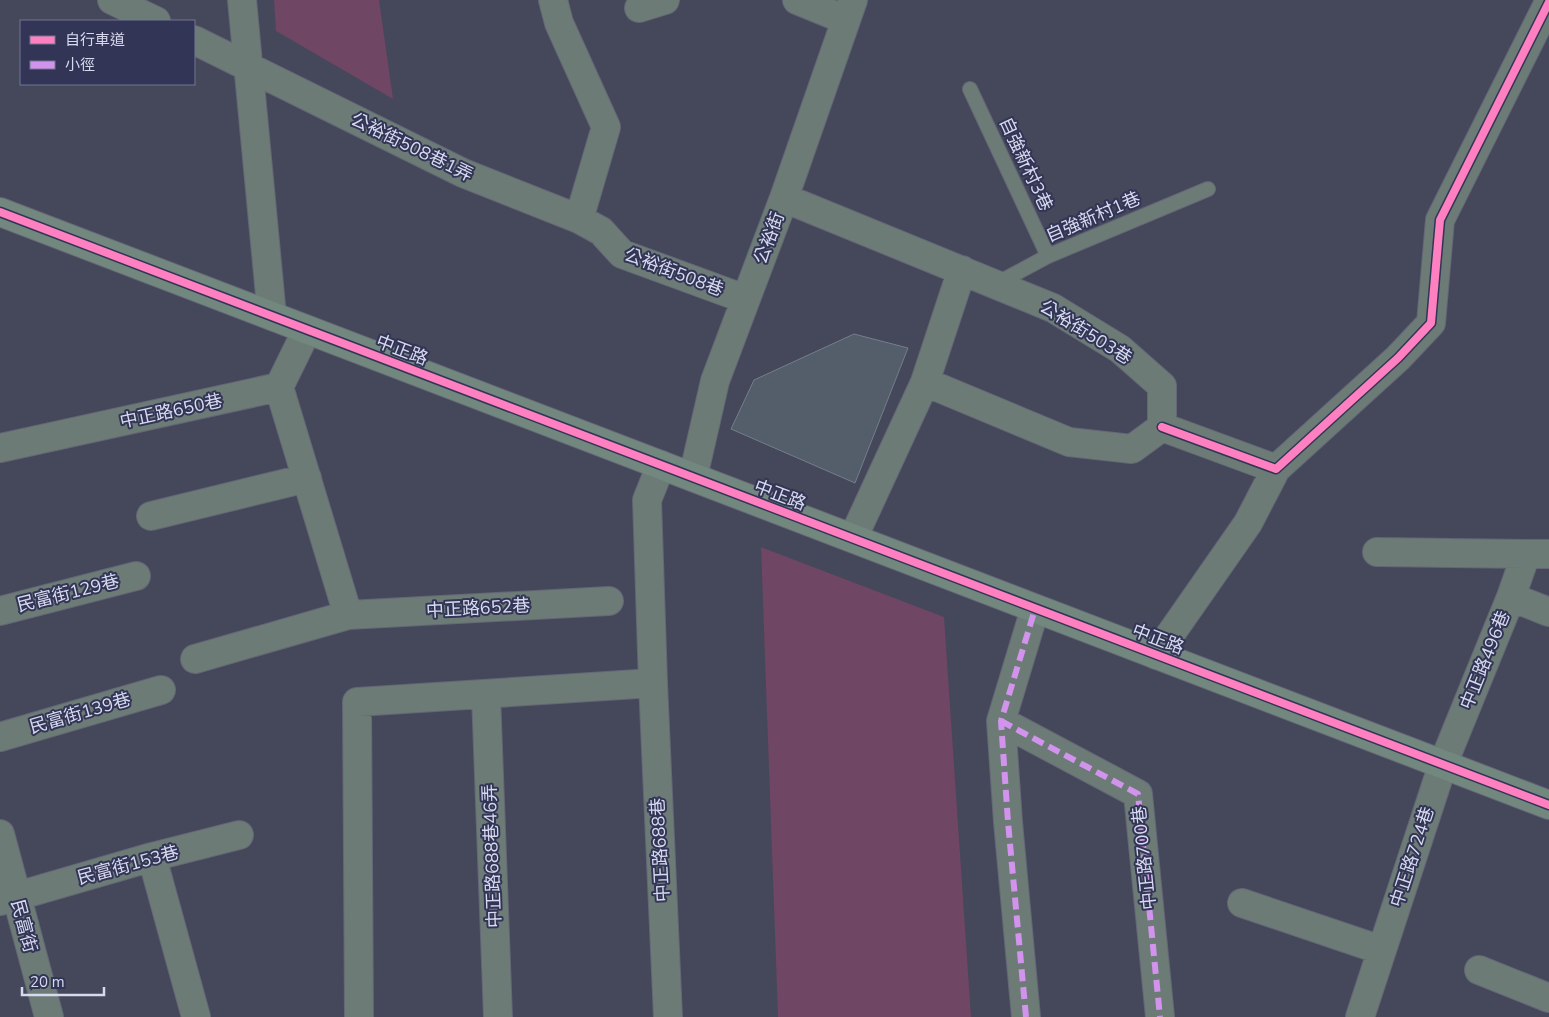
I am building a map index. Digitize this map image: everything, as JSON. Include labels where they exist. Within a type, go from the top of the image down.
[{"type":"main road","name":"中正路","points":[[0,212],[1549,805]]},
{"type":"street","points":[[112,0],[154,20]]},
{"type":"street","points":[[242,0],[272,316]]},
{"type":"street","points":[[553,0],[559,22],[606,127],[579,219]]},
{"type":"street","points":[[639,8],[665,0]]},
{"type":"street","points":[[797,0],[849,10]]},
{"type":"street","points":[[1156,655],[1248,522],[1276,469],[1398,358],[1431,324],[1440,220],[1549,2]]},
{"type":"street","name":"公裕街","points":[[693,477],[715,381],[784,198],[849,10]]},
{"type":"street","name":"公裕街508巷1弄","points":[[195,40],[464,173],[579,219]]},
{"type":"street","name":"公裕街503巷","points":[[784,198],[1054,308],[1120,349],[1162,386],[1162,427]]},
{"type":"street","name":"公裕街508巷","points":[[579,219],[601,231],[622,254],[745,299]]},
{"type":"street","points":[[853,538],[924,382],[962,270]]},
{"type":"street","points":[[307,330],[280,388],[348,616]]},
{"type":"street","points":[[924,382],[1069,442],[1132,449],[1162,427],[1276,469]]},
{"type":"street","name":"中正路650巷","points":[[0,448],[280,388]]},
{"type":"street","name":"中正路688巷","points":[[661,465],[647,500],[668,1017]]},
{"type":"street","points":[[151,516],[307,478]]},
{"type":"street","name":"中正路496巷","points":[[1377,552],[1537,554]]},
{"type":"street","name":"中正路496巷","points":[[1443,764],[1511,597],[1537,554]]},
{"type":"street","name":"民富街129巷","points":[[0,611],[136,576]]},
{"type":"street","points":[[1511,597],[1549,612]]},
{"type":"street","name":"中正路652巷","points":[[195,658],[348,616],[609,601]]},
{"type":"street","points":[[1026,1017],[1008,822],[1001,721],[1035,609]]},
{"type":"street","points":[[360,1017],[357,702],[653,684]]},
{"type":"street","name":"民富街139巷","points":[[0,737],[161,690]]},
{"type":"street","name":"中正路688巷46弄","points":[[486,695],[498,1017]]},
{"type":"street","name":"中正路700巷","points":[[1001,721],[1138,794],[1160,1017]]},
{"type":"street","name":"中正路724巷","points":[[1360,1017],[1443,764]]},
{"type":"street","name":"民富街","points":[[0,834],[8,899],[49,1017]]},
{"type":"street","name":"民富街153巷","points":[[8,899],[152,857],[239,835]]},
{"type":"street","points":[[152,857],[196,1017]]},
{"type":"street","points":[[1242,903],[1381,950]]},
{"type":"street","points":[[1479,970],[1549,998]]},
{"type":"lane","name":"自強新村3巷","points":[[970,89],[1048,256]]},
{"type":"lane","name":"自強新村1巷","points":[[996,284],[1048,256],[1208,189]]},
{"type":"shaded area","points":[[274,0],[379,0],[393,99],[276,31]]},
{"type":"shaded area","points":[[761,547],[944,617],[971,1017],[778,1017]]},
{"type":"building","points":[[854,334],[908,348],[855,483],[731,429],[754,380]]},
{"type":"marked path","points":[[1026,1017],[1008,822],[1001,721],[1035,609]]},
{"type":"marked path","points":[[1001,721],[1138,794],[1160,1017]]},
{"type":"cycle path","points":[[1162,427],[1276,469],[1398,358],[1431,323],[1440,220],[1549,2]]},
{"type":"cycle path","points":[[0,212],[1549,805]]}]
